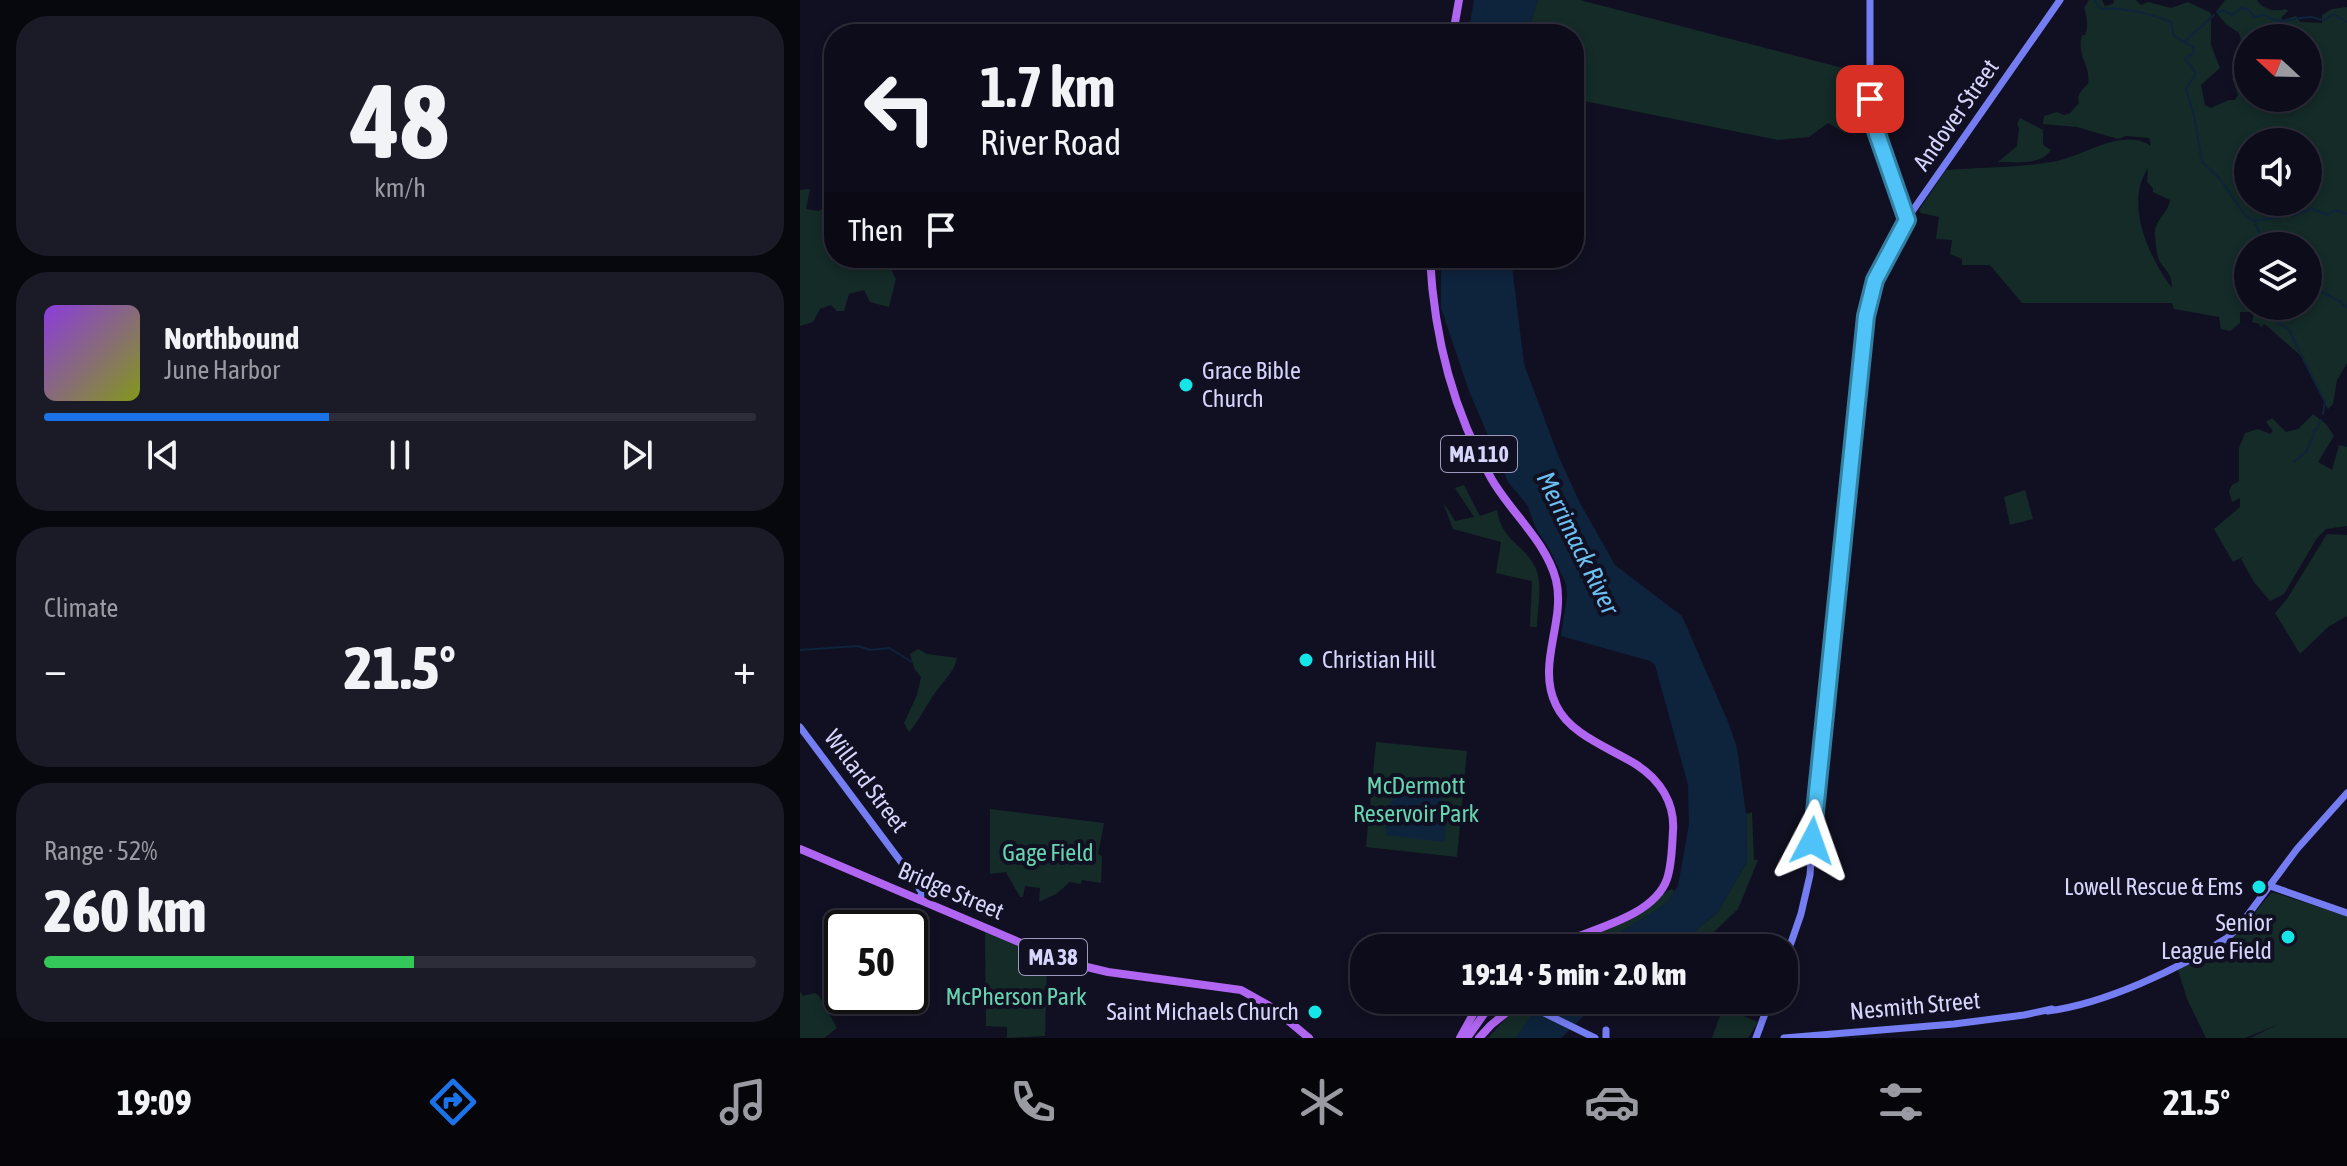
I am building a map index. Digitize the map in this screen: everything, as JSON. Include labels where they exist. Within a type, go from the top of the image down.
[{"type":"main road","points":[[1455,24],[1459,0]]},
{"type":"main road","points":[[1870,0],[1870,110],[1907,220]]},
{"type":"main road","name":"Andover Street","points":[[1794,934],[1810,875],[1818,768],[1869,299],[1881,266],[1907,220],[2060,0]]},
{"type":"main road","name":"MA 110","points":[[1431,268],[1433,306],[1445,370],[1469,433],[1491,478],[1544,554],[1555,578],[1559,605],[1548,682],[1562,717],[1650,775],[1665,793],[1672,814],[1670,865],[1662,889],[1645,906],[1590,934]]},
{"type":"main road","name":"Willard Street","points":[[800,727],[910,874],[922,893],[919,900]]},
{"type":"main road","points":[[2074,1005],[2136,986],[2221,942],[2238,928],[2297,849],[2347,793]]},
{"type":"main road","name":"Bridge Street","points":[[800,849],[1089,969],[1241,990],[1273,1008],[1309,1038]]},
{"type":"main road","points":[[2270,886],[2347,913]]},
{"type":"main road","points":[[1585,934],[1606,925]]},
{"type":"main road","name":"MA 110","points":[[1570,934],[1606,925]]},
{"type":"main road","name":"Nesmith Street","points":[[1784,1038],[1954,1024],[2074,1005]]},
{"type":"main road","name":"Nesmith Street","points":[[2048,1011],[2063,1011],[2074,1005]]},
{"type":"main road","points":[[1460,1038],[1481,1014]]},
{"type":"main road","points":[[1469,1038],[1484,1014]]},
{"type":"main road","points":[[1479,1038],[1505,1014]]},
{"type":"main road","points":[[1551,1014],[1586,1034],[1606,1035]]},
{"type":"main road","points":[[1756,1038],[1765,1014]]},
{"type":"green space","points":[[1538,0],[1580,0],[1866,74],[1869,120],[1845,133],[1828,123],[1809,137],[1778,140],[1584,101],[1584,24],[1530,24]]},
{"type":"green space","points":[[2089,0],[2102,0],[2105,6],[2113,4],[2114,0],[2136,0],[2141,5],[2148,2],[2171,8],[2188,2],[2211,13],[2211,45],[2220,68],[2201,85],[2205,105],[2211,108],[2234,100],[2234,112],[2322,112],[2322,24],[2234,24],[2234,30],[2216,12],[2225,0],[2257,0],[2270,9],[2286,9],[2288,11],[2281,18],[2283,20],[2296,16],[2300,22],[2322,23],[2322,15],[2332,9],[2347,7],[2347,363],[2337,380],[2333,404],[2328,409],[2300,355],[2267,326],[2264,324],[2261,328],[2252,322],[2322,320],[2322,232],[2234,232],[2234,320],[2240,320],[2240,323],[2230,331],[2221,329],[2219,317],[2174,309],[2172,303],[2022,303],[1990,265],[1962,265],[1962,259],[1950,254],[1952,240],[1936,239],[1939,217],[1919,210],[1946,170],[2057,161],[2104,144],[2129,139],[2151,146],[2149,138],[2126,136],[2118,139],[2077,127],[2043,124],[2044,116],[2057,112],[2064,115],[2070,113],[2088,84],[2081,49],[2087,18],[2084,8]],"holes":[[[2148,168],[2147,182],[2153,192],[2170,200],[2155,235],[2158,257],[2170,276],[2172,288],[2155,261],[2142,230],[2138,198]]]},
{"type":"green space","points":[[2020,118],[2043,130],[2043,145],[2051,150],[2034,161],[1998,162],[2017,146]]},
{"type":"green space","points":[[810,189],[806,209],[819,211],[824,207],[824,268],[890,268],[896,279],[889,307],[870,302],[864,290],[849,294],[844,311],[837,311],[831,305],[820,309],[813,322],[800,326],[800,190]]},
{"type":"green space","points":[[2313,414],[2326,424],[2334,436],[2318,462],[2332,470],[2339,445],[2347,447],[2347,526],[2326,529],[2317,538],[2284,594],[2270,601],[2254,582],[2241,559],[2244,556],[2233,562],[2214,529],[2240,507],[2240,498],[2232,502],[2229,491],[2239,481],[2239,448],[2245,433],[2258,429],[2270,434],[2273,431],[2266,422],[2272,418],[2286,432],[2298,429]]},
{"type":"green space","points":[[1464,485],[1480,516],[1497,510],[1504,529],[1536,569],[1539,590],[1537,627],[1530,627],[1532,581],[1496,573],[1501,542],[1453,529],[1443,502],[1455,521],[1474,517],[1455,488]]},
{"type":"green space","points":[[2025,490],[2033,519],[2010,525],[2004,497]]},
{"type":"green space","points":[[2327,534],[2347,535],[2347,616],[2328,627],[2300,654],[2275,613]]},
{"type":"green space","points":[[918,649],[927,654],[957,658],[952,671],[909,732],[904,723],[917,695],[921,677],[914,668],[910,654]]},
{"type":"green space","name":"McDermott Reservoir Park","points":[[1376,742],[1467,751],[1457,857],[1366,847]]},
{"type":"green space","name":"Gage Field","points":[[990,809],[1104,823],[1098,854],[1102,856],[1101,883],[1070,882],[1056,894],[1039,902],[1040,888],[1025,886],[1023,897],[1020,897],[1006,872],[990,874]]},
{"type":"green space","points":[[1752,812],[1754,860],[1758,860],[1738,909],[1712,934],[1691,934],[1717,913],[1747,862],[1746,814]]},
{"type":"green space","points":[[1671,889],[1677,893],[1622,934],[1596,934]]},
{"type":"green space","points":[[2272,892],[2347,916],[2347,1038],[2250,1038],[2279,1024],[2245,1038],[2206,1038],[2187,999],[2177,967],[2238,932]]},
{"type":"green space","name":"McPherson Park","points":[[985,931],[1041,955],[1041,967],[1047,968],[1045,1036],[1007,1038],[1007,1027],[986,1026]]},
{"type":"green space","points":[[800,991],[803,996],[815,993],[824,1005],[824,1014],[829,1014],[837,1028],[824,1038],[800,1038]]},
{"type":"green space","points":[[1509,1014],[1537,1014],[1521,1038],[1488,1038]]},
{"type":"green space","points":[[1721,1014],[1738,1014],[1758,1022],[1748,1038],[1712,1038]]},
{"type":"water","points":[[1474,0],[1538,0],[1530,24],[1470,24]]},
{"type":"water","name":"Merrimack River","points":[[1441,268],[1512,268],[1524,364],[1558,455],[1580,503],[1615,565],[1682,616],[1737,748],[1746,814],[1747,862],[1717,913],[1691,934],[1617,934],[1665,904],[1678,886],[1689,824],[1688,785],[1655,665],[1561,636],[1566,584],[1535,527],[1528,506],[1508,482],[1469,391],[1441,308]]},
{"type":"water","points":[[1405,782],[1436,784],[1447,813],[1444,842],[1385,835],[1388,807]]},
{"type":"water","points":[[1533,1014],[1586,1014],[1561,1038],[1515,1038]]},
{"type":"waterway","points":[[2094,0],[2101,9],[2136,11],[2171,22],[2174,36],[2193,47],[2194,53],[2185,59],[2196,73],[2186,89],[2202,162],[2220,179],[2245,215],[2254,221],[2293,215],[2311,208],[2327,215],[2335,210],[2347,214]]},
{"type":"waterway","points":[[2217,12],[2232,15],[2241,8],[2249,10],[2254,17],[2265,15],[2282,21],[2311,17],[2324,20],[2333,14],[2347,22]]},
{"type":"waterway","points":[[2185,41],[2214,15]]},
{"type":"waterway","points":[[2255,222],[2259,232]]},
{"type":"waterway","points":[[2322,292],[2347,308]]},
{"type":"waterway","points":[[2276,320],[2289,330],[2325,402],[2323,414]]},
{"type":"waterway","points":[[2294,462],[2306,452],[2313,431],[2321,420]]},
{"type":"waterway","points":[[800,650],[858,646],[870,650],[889,648],[912,662]]},
{"type":"place","name":"Grace Bible Church","points":[[1186,385]]},
{"type":"place","name":"Christian Hill","points":[[1306,660]]},
{"type":"place","name":"Lowell Rescue & Ems","points":[[2259,887]]},
{"type":"place","name":"Senior League Field","points":[[2288,937]]},
{"type":"place","name":"Saint Michaels Church","points":[[1315,1012]]},
{"type":"route","points":[[1812,841],[1866,316],[1875,280],[1907,220],[1874,125],[1870,99]]}]
